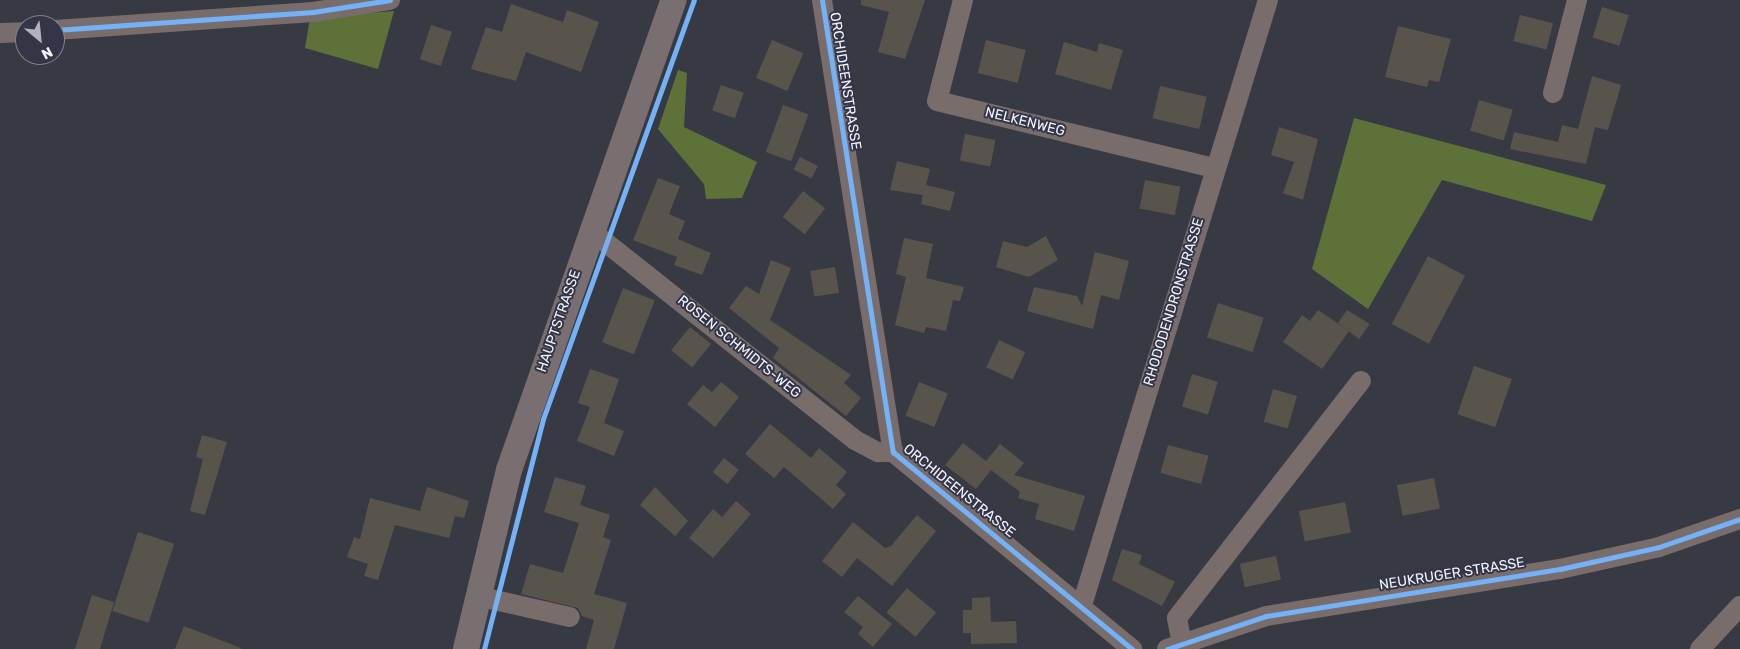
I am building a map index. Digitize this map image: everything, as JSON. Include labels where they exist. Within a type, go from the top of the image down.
[{"type":"main road","name":"HAUPTSTRASSE","points":[[466,649],[477,596],[510,470],[590,230],[674,0]]},
{"type":"street","points":[[65,29],[313,12],[390,0]]},
{"type":"street","name":"ORCHIDEENSTRASSE","points":[[822,0],[893,452],[1132,649]]},
{"type":"street","name":"NELKENWEG","points":[[963,0],[936,101],[1215,168]]},
{"type":"street","name":"RHODODENDRONSTRASSE","points":[[1082,606],[1268,0]]},
{"type":"street","points":[[1553,93],[1577,0]]},
{"type":"street","points":[[0,33],[15,32]]},
{"type":"street","name":"ROSEN SCHMIDTS-WEG","points":[[590,230],[856,440],[878,452],[893,452]]},
{"type":"street","points":[[1174,646],[1177,618],[1361,381]]},
{"type":"street","name":"NEUKRUGER STRASSE","points":[[1174,646],[1266,616],[1560,569],[1659,547],[1740,519]]},
{"type":"street","points":[[477,596],[570,617]]},
{"type":"street","points":[[1700,649],[1740,606]]},
{"type":"green space","points":[[394,11],[378,69],[305,48],[310,18]]},
{"type":"green space","points":[[678,70],[687,73],[684,127],[757,162],[742,198],[706,199],[704,184],[658,129]]},
{"type":"green space","points":[[1354,118],[1606,185],[1592,221],[1442,180],[1368,309],[1312,269]]},
{"type":"building","points":[[861,0],[925,0],[905,59],[878,52],[889,12],[861,5]]},
{"type":"building","points":[[511,4],[563,22],[567,10],[599,22],[581,72],[526,52],[516,81],[471,69],[486,27],[502,32]]},
{"type":"building","points":[[1602,7],[1629,15],[1619,46],[1593,38]]},
{"type":"building","points":[[1520,15],[1553,23],[1546,49],[1513,41]]},
{"type":"building","points":[[431,25],[452,32],[441,66],[420,59]]},
{"type":"building","points":[[1398,26],[1451,39],[1439,82],[1429,80],[1427,87],[1385,77]]},
{"type":"building","points":[[772,40],[803,53],[787,91],[756,78]]},
{"type":"building","points":[[986,40],[1026,50],[1018,83],[978,73]]},
{"type":"building","points":[[1064,42],[1097,52],[1099,43],[1123,50],[1111,90],[1055,74]]},
{"type":"building","points":[[1592,76],[1621,85],[1608,130],[1595,127],[1586,164],[1510,149],[1514,132],[1558,142],[1562,125],[1578,129]]},
{"type":"building","points":[[721,85],[744,93],[735,118],[712,111]]},
{"type":"building","points":[[1160,86],[1207,97],[1199,129],[1153,118]]},
{"type":"building","points":[[1479,100],[1513,110],[1504,140],[1470,131]]},
{"type":"building","points":[[783,105],[808,114],[791,161],[766,152]]},
{"type":"building","points":[[1279,127],[1318,139],[1303,200],[1283,193],[1294,162],[1271,155]]},
{"type":"building","points":[[965,134],[995,140],[990,166],[960,161]]},
{"type":"building","points":[[800,157],[818,166],[811,179],[794,169]]},
{"type":"building","points":[[897,161],[930,169],[926,185],[955,192],[950,211],[921,204],[923,195],[890,190]]},
{"type":"building","points":[[658,178],[680,186],[669,214],[685,221],[678,239],[711,253],[702,275],[674,265],[677,257],[633,240]]},
{"type":"building","points":[[1145,180],[1180,187],[1175,215],[1139,208]]},
{"type":"building","points":[[803,191],[825,208],[805,234],[783,217]]},
{"type":"building","points":[[1046,236],[1058,260],[1029,277],[996,267],[1003,241],[1027,247]]},
{"type":"building","points":[[904,238],[933,244],[926,278],[964,287],[960,301],[953,300],[946,331],[926,327],[924,333],[895,325],[906,277],[896,274]]},
{"type":"building","points":[[1095,252],[1129,261],[1119,300],[1101,295],[1093,329],[1027,311],[1034,287],[1077,296],[1082,306]]},
{"type":"building","points":[[1428,256],[1465,276],[1429,344],[1392,324]]},
{"type":"building","points":[[771,260],[791,268],[770,320],[851,375],[844,383],[861,398],[846,416],[773,358],[779,348],[729,308],[746,286],[759,294]]},
{"type":"building","points":[[835,267],[839,293],[814,297],[810,271]]},
{"type":"building","points":[[623,288],[655,300],[634,354],[602,342]]},
{"type":"building","points":[[1218,303],[1264,318],[1253,352],[1207,337]]},
{"type":"building","points":[[1318,310],[1349,331],[1322,369],[1283,342],[1302,315],[1310,321]]},
{"type":"building","points":[[1347,310],[1370,324],[1359,339],[1338,323]]},
{"type":"building","points":[[690,327],[711,344],[692,367],[671,350]]},
{"type":"building","points":[[999,340],[1025,352],[1013,379],[986,367]]},
{"type":"building","points":[[1474,366],[1512,379],[1495,427],[1457,414]]},
{"type":"building","points":[[590,369],[619,379],[604,423],[624,431],[614,456],[577,441],[590,407],[578,403]]},
{"type":"building","points":[[1192,374],[1218,382],[1208,414],[1182,407]]},
{"type":"building","points":[[721,382],[739,397],[715,427],[687,404],[703,385],[712,392]]},
{"type":"building","points":[[919,382],[948,394],[934,427],[906,415]]},
{"type":"building","points":[[1273,389],[1297,396],[1288,429],[1264,422]]},
{"type":"building","points":[[770,424],[811,458],[819,448],[847,472],[836,485],[846,494],[833,509],[784,467],[774,478],[745,454]]},
{"type":"building","points":[[202,435],[227,442],[205,515],[190,511],[203,459],[196,457]]},
{"type":"building","points":[[963,443],[986,461],[1000,444],[1024,463],[1014,475],[1085,496],[1074,531],[1035,519],[1039,504],[1018,498],[1020,492],[991,470],[976,489],[945,465]]},
{"type":"building","points":[[1168,445],[1209,456],[1201,484],[1160,473]]},
{"type":"building","points":[[724,458],[739,470],[727,484],[713,472]]},
{"type":"building","points":[[555,477],[586,486],[580,505],[610,515],[603,537],[611,540],[594,594],[627,603],[614,649],[586,649],[594,620],[582,616],[578,608],[521,594],[530,564],[563,573],[579,523],[544,512]]},
{"type":"building","points":[[1434,478],[1440,508],[1403,516],[1397,485]]},
{"type":"building","points":[[427,487],[469,501],[464,518],[455,516],[449,538],[395,525],[378,580],[364,576],[368,564],[347,557],[354,537],[360,539],[370,498],[420,511]]},
{"type":"building","points":[[655,487],[688,521],[675,536],[640,505]]},
{"type":"building","points":[[736,501],[751,514],[713,558],[689,538],[713,509],[722,517]]},
{"type":"building","points":[[1345,502],[1351,532],[1305,541],[1299,511]]},
{"type":"building","points":[[917,515],[936,531],[892,586],[857,558],[842,577],[822,561],[853,522],[885,548],[891,546]]},
{"type":"building","points":[[138,532],[174,544],[148,623],[112,611]]},
{"type":"building","points":[[1122,549],[1142,555],[1139,564],[1175,582],[1162,606],[1112,580]]},
{"type":"building","points":[[1276,556],[1281,579],[1245,587],[1240,564]]},
{"type":"building","points":[[907,588],[936,612],[916,637],[886,613]]},
{"type":"building","points":[[92,595],[114,602],[100,649],[75,649]]},
{"type":"building","points":[[858,596],[892,624],[873,647],[858,634],[863,627],[844,612]]},
{"type":"building","points":[[990,597],[991,622],[1016,621],[1017,643],[971,644],[971,633],[963,633],[963,610],[972,610],[972,598]]},
{"type":"building","points":[[184,626],[241,648],[175,649]]},
{"type":"cycle path","points":[[65,29],[313,12],[390,0]]},
{"type":"cycle path","points":[[484,649],[543,419],[694,0]]},
{"type":"cycle path","points":[[822,0],[893,452],[1132,649]]},
{"type":"cycle path","points":[[1167,649],[1266,616],[1560,569],[1659,547],[1740,519]]}]
